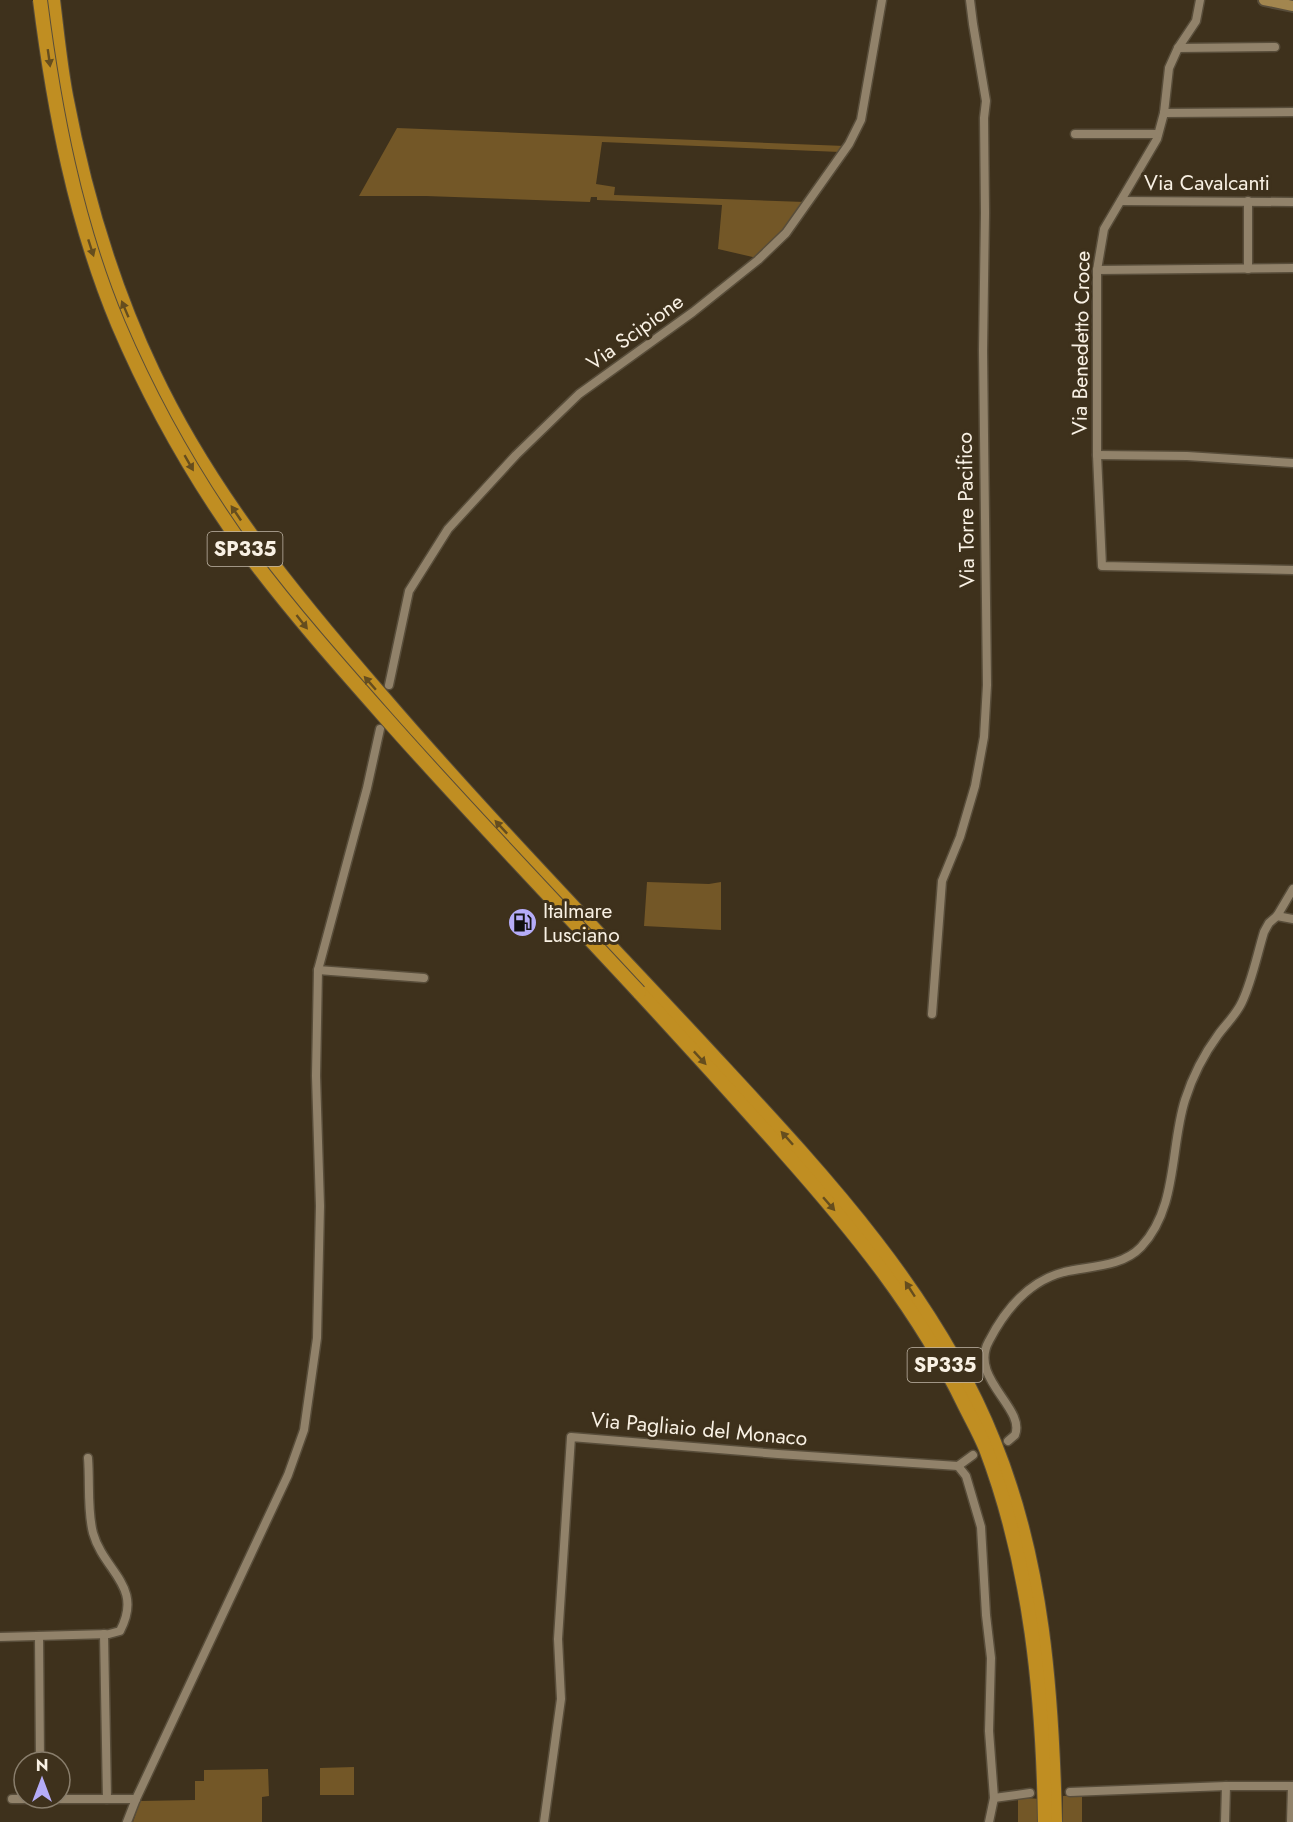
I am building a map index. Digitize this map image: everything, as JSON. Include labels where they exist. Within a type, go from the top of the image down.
[{"type":"highway","name":"SP335","points":[[40,0],[54,92],[69,168],[84,227],[118,324],[155,401],[190,466],[249,555],[310,633],[405,741],[806,1159],[876,1241],[926,1313],[957,1365],[994,1439],[1010,1484],[1022,1524],[1037,1593],[1053,1729],[1056,1822]]},
{"type":"highway","name":"SP335","points":[[53,0],[64,91],[83,181],[99,237],[122,303],[149,366],[194,448],[257,544],[314,618],[422,742],[654,998],[737,1099],[861,1241],[890,1279],[926,1334],[957,1388],[985,1447],[1006,1507],[1025,1588],[1040,1705],[1045,1822]]},
{"type":"main road","points":[[1264,0],[1293,6]]},
{"type":"street","name":"Via Scipione","points":[[389,685],[409,591],[447,529],[516,455],[579,394],[693,312],[758,260],[786,233],[849,144],[861,120],[882,0]]},
{"type":"street","name":"Via Torre Pacifico","points":[[932,1014],[942,881],[960,837],[975,786],[984,737],[987,685],[982,362],[986,101],[970,0]]},
{"type":"street","name":"Via Benedetto Croce","points":[[1200,0],[1196,21],[1178,48],[1169,68],[1164,112],[1158,134],[1104,229],[1097,270],[1097,455],[1102,566],[1293,570]]},
{"type":"street","points":[[1178,48],[1275,47]]},
{"type":"street","points":[[1164,112],[1293,112]]},
{"type":"street","points":[[1075,134],[1158,134]]},
{"type":"street","name":"Via Cavalcanti","points":[[1120,201],[1293,202]]},
{"type":"street","points":[[1248,201],[1248,269]]},
{"type":"street","points":[[1097,270],[1293,268]]},
{"type":"street","points":[[1097,455],[1187,456],[1293,463]]},
{"type":"street","points":[[127,1822],[288,1475],[304,1430],[317,1338],[320,1231],[316,1076],[318,970],[367,788],[380,729]]},
{"type":"street","points":[[1008,1441],[1015,1435],[1016,1423],[983,1365],[984,1351],[988,1341],[1013,1304],[1032,1288],[1064,1272],[1113,1263],[1125,1258],[1141,1247],[1152,1232],[1162,1212],[1167,1193],[1185,1100],[1207,1050],[1236,1013],[1242,1001],[1269,923],[1277,916],[1293,889]]},
{"type":"street","points":[[1277,916],[1293,919]]},
{"type":"street","points":[[318,970],[424,978]]},
{"type":"street","name":"Via Pagliaio del Monaco","points":[[544,1822],[561,1700],[558,1639],[571,1437],[958,1466]]},
{"type":"street","points":[[973,1455],[958,1466],[966,1476],[981,1527],[991,1658],[989,1731],[994,1798],[989,1822]]},
{"type":"street","points":[[0,1637],[104,1634],[120,1631],[127,1619],[127,1594],[121,1578],[102,1553],[93,1534],[88,1458]]},
{"type":"street","points":[[104,1634],[107,1799]]},
{"type":"street","points":[[39,1636],[40,1750]]},
{"type":"street","points":[[1225,1822],[1226,1786]]},
{"type":"street","points":[[1070,1792],[1292,1786],[1291,1822]]},
{"type":"street","points":[[994,1798],[1030,1793]]},
{"type":"street","points":[[72,1798],[136,1799]]},
{"type":"shaded area","points":[[397,128],[845,146],[840,152],[602,142],[596,184],[615,187],[614,195],[805,202],[783,232],[757,258],[718,249],[722,205],[597,200],[597,197],[591,197],[590,202],[359,196]]},
{"type":"shaded area","points":[[647,882],[709,884],[721,882],[721,930],[644,926]]},
{"type":"shaded area","points":[[354,1767],[354,1795],[320,1795],[320,1768]]},
{"type":"shaded area","points":[[268,1769],[269,1796],[262,1797],[262,1822],[133,1822],[140,1801],[195,1800],[195,1781],[204,1781],[204,1770]]},
{"type":"shaded area","points":[[1082,1795],[1082,1822],[1063,1822],[1063,1796]]},
{"type":"shaded area","points":[[1018,1799],[1040,1799],[1040,1822],[1018,1822]]},
{"type":"place","name":"Italmare Lusciano","points":[[522,923]]}]
